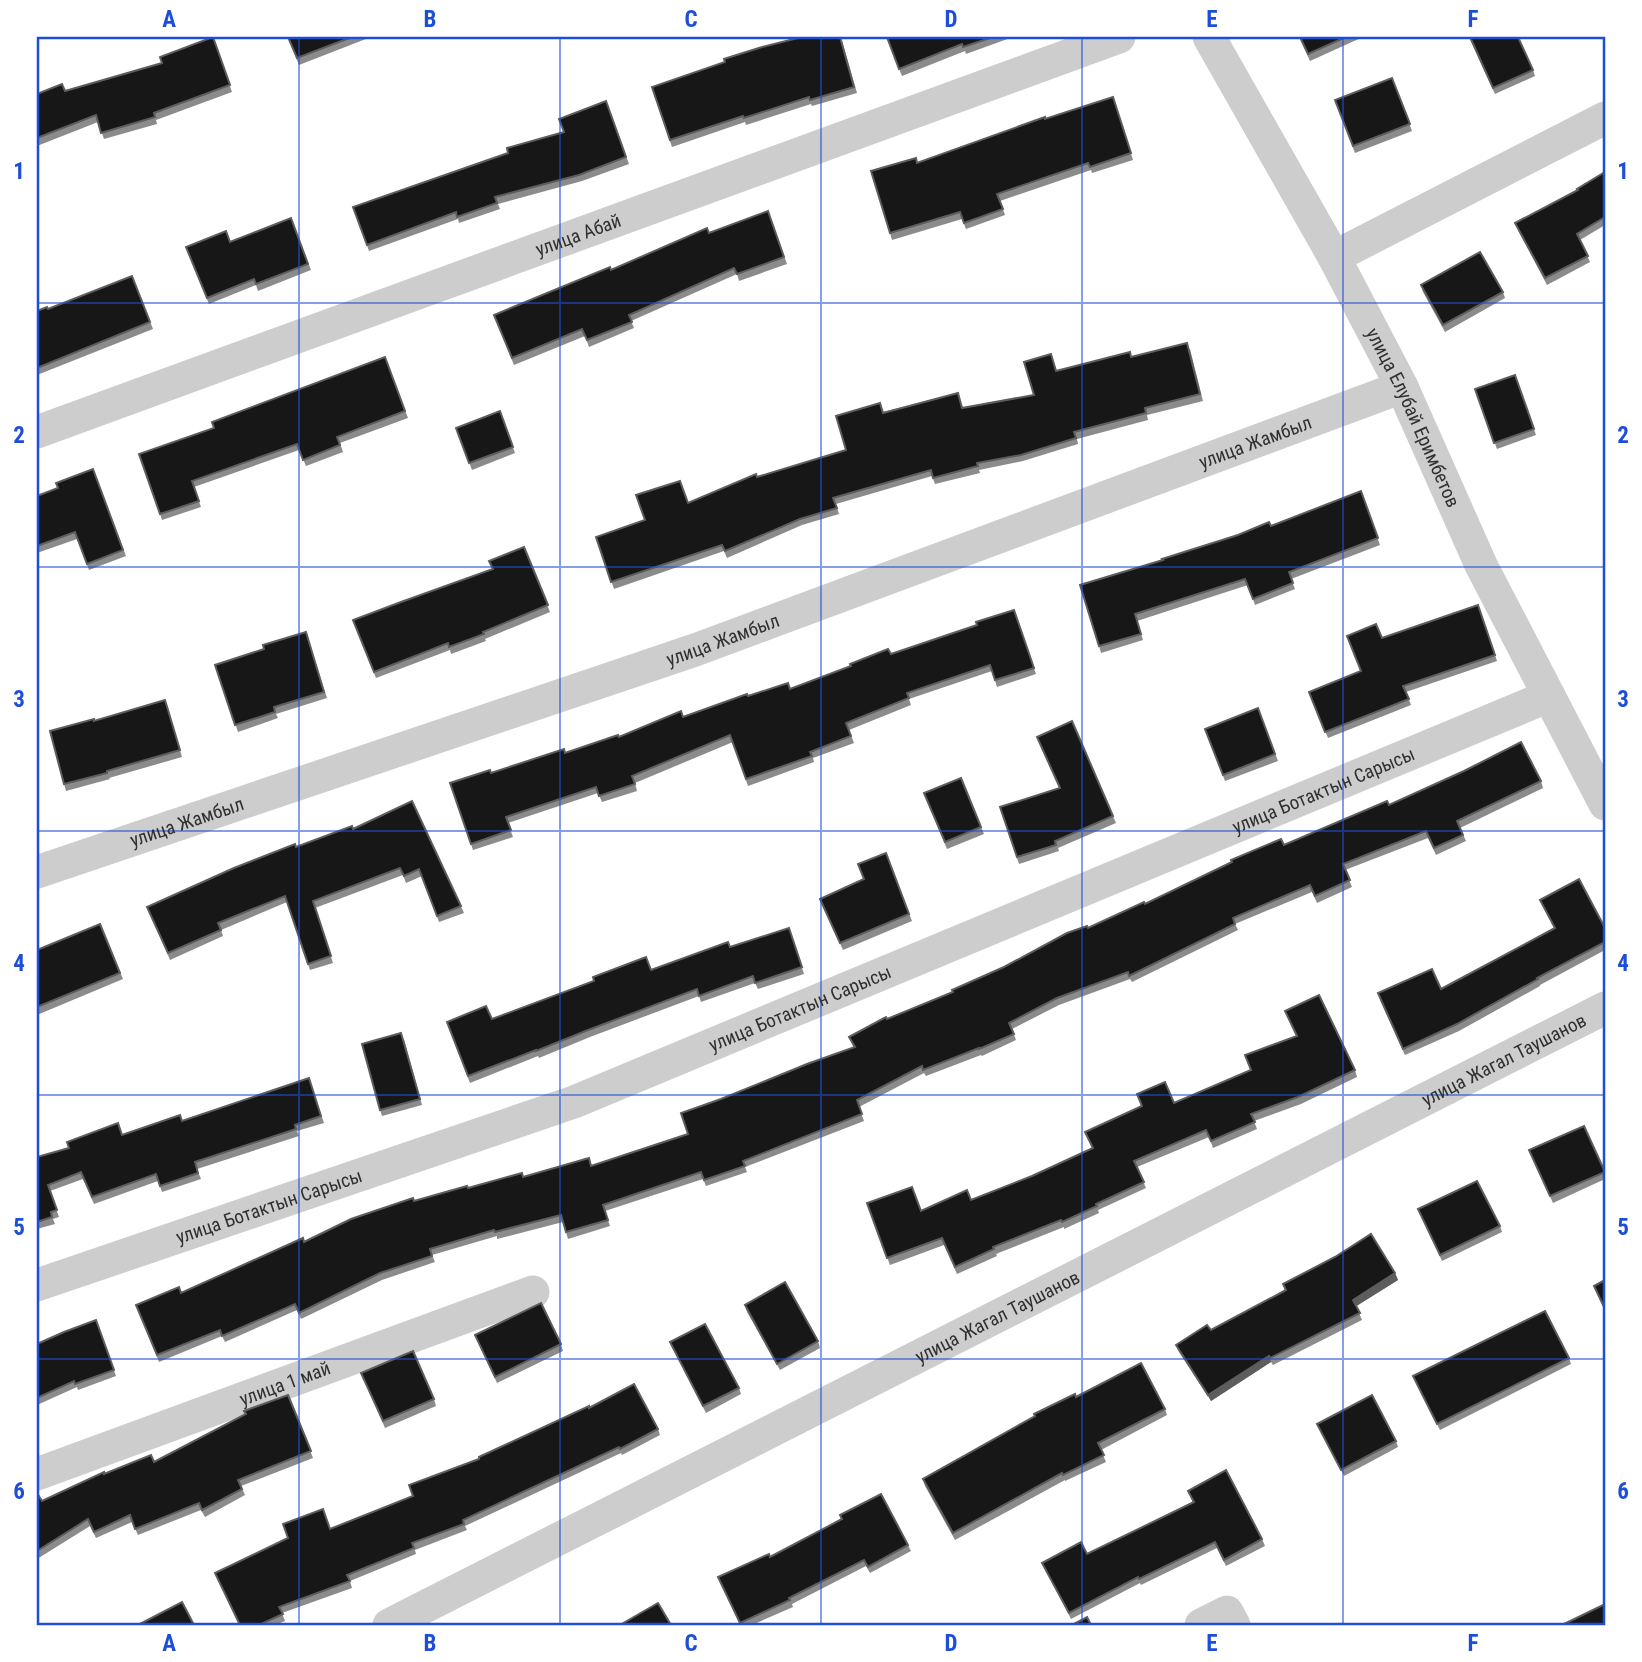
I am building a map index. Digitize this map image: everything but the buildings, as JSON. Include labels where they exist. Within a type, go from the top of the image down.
[{"type":"street","name":"улица Абай","points":[[37,432],[1119,37]]},
{"type":"street","name":"улица Елубай Еримбетов","points":[[1209,37],[1334,257],[1402,387],[1481,565],[1605,804]]},
{"type":"street","points":[[1334,257],[1605,118]]},
{"type":"street","name":"улица Жамбыл","points":[[37,872],[695,650],[1402,387]]},
{"type":"street","name":"улица Ботактын Сарысы","points":[[37,1285],[574,1102],[1549,696]]},
{"type":"street","name":"улица Жагал Таушанов","points":[[389,1625],[1605,1008]]},
{"type":"street","name":"улица 1 май","points":[[37,1475],[533,1292]]}]
